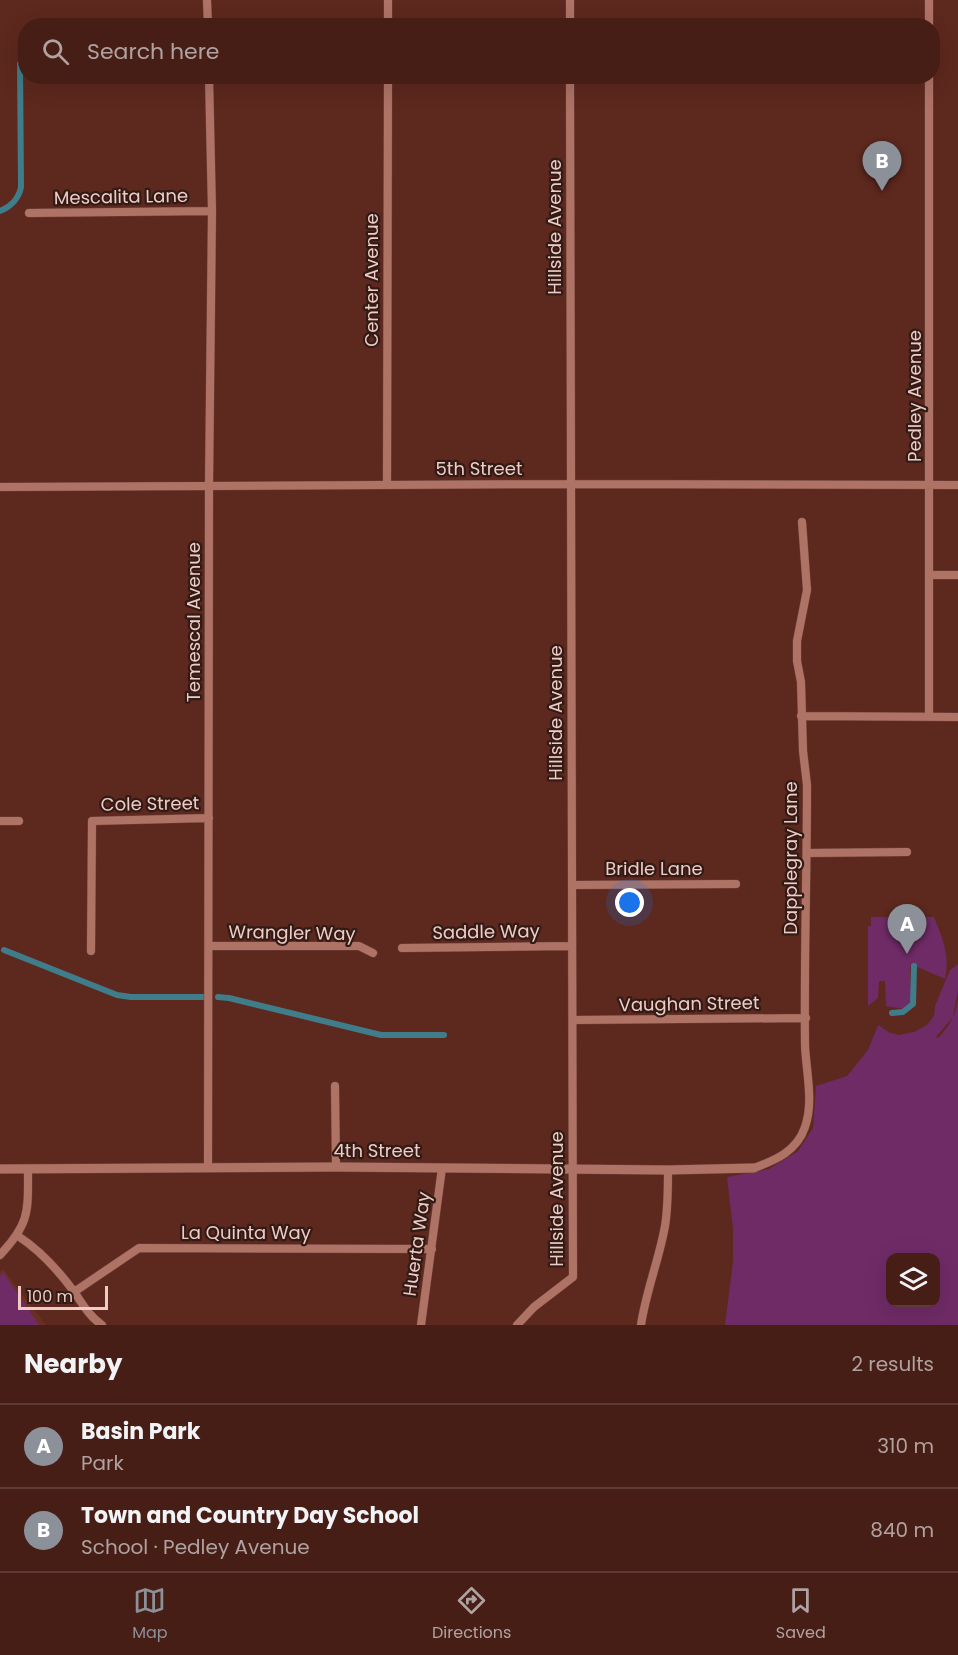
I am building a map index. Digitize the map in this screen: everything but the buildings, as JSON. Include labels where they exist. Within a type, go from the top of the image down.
[{"type":"street","points":[[207,0],[208,18]]},
{"type":"street","points":[[388,0],[388,18]]},
{"type":"street","points":[[570,0],[570,18]]},
{"type":"street","points":[[929,0],[929,18]]},
{"type":"street","name":"Temescal Avenue","points":[[208,1168],[209,486],[212,211],[209,84]]},
{"type":"street","name":"Center Avenue","points":[[387,484],[388,84]]},
{"type":"street","name":"Hillside Avenue","points":[[517,1325],[534,1307],[573,1276],[570,84]]},
{"type":"street","name":"Pedley Avenue","points":[[929,84],[929,716]]},
{"type":"street","name":"Mescalita Lane","points":[[29,213],[212,211]]},
{"type":"street","name":"5th Street","points":[[0,487],[387,484],[958,485]]},
{"type":"street","name":"Dapplegray Lane","points":[[754,1168],[779,1159],[795,1146],[805,1127],[809,1105],[806,1018],[807,785],[801,716],[801,682],[797,661],[797,641],[807,590],[802,522]]},
{"type":"street","points":[[930,575],[958,575]]},
{"type":"street","points":[[801,716],[958,717]]},
{"type":"street","name":"Cole Street","points":[[91,951],[92,821],[210,818]]},
{"type":"street","points":[[0,821],[19,821]]},
{"type":"street","points":[[807,853],[907,852]]},
{"type":"street","name":"Bridle Lane","points":[[572,885],[736,884]]},
{"type":"street","name":"Wrangler Way","points":[[210,946],[359,946],[373,953]]},
{"type":"street","name":"Saddle Way","points":[[402,948],[571,946]]},
{"type":"street","name":"Vaughan Street","points":[[573,1020],[806,1018]]},
{"type":"street","points":[[335,1086],[336,1167]]},
{"type":"street","name":"4th Street","points":[[0,1169],[336,1167],[668,1170],[754,1168]]},
{"type":"street","name":"Huerta Way","points":[[421,1325],[442,1168]]},
{"type":"street","points":[[0,1255],[18,1236],[25,1219],[28,1205],[28,1169]]},
{"type":"street","points":[[641,1325],[645,1296],[659,1256],[666,1223],[668,1170]]},
{"type":"street","points":[[18,1236],[43,1255],[90,1315],[102,1325]]},
{"type":"street","name":"La Quinta Way","points":[[74,1292],[139,1248],[432,1249]]},
{"type":"shaded area","points":[[871,917],[934,917],[940,933],[946,955],[945,979],[913,965],[910,967],[911,1002],[904,1009],[886,1006],[885,981],[879,981],[878,998],[868,1006],[868,926],[871,926]]},
{"type":"shaded area","points":[[958,964],[958,990],[953,1017],[958,999],[958,1325],[725,1325],[733,1262],[733,1229],[727,1177],[769,1169],[798,1151],[813,1128],[816,1086],[847,1076],[868,1050],[878,1025],[890,1033],[899,1035],[914,1032],[927,1025],[934,1016],[935,1006],[950,970]],"holes":[[[953,1017],[938,1038],[936,1037]]]},
{"type":"shaded area","points":[[3,1269],[46,1325],[0,1325],[0,1272]]},
{"type":"shaded area","points":[[3,1272],[39,1325],[0,1325],[0,1276]]},
{"type":"waterway","points":[[0,211],[14,202],[21,187],[20,84]]},
{"type":"waterway","points":[[4,950],[117,995],[203,997]]},
{"type":"waterway","points":[[892,1013],[903,1012],[913,1004],[914,966]]},
{"type":"waterway","points":[[218,997],[381,1035],[444,1035]]},
{"type":"place","name":"Town and Country Day School","points":[[882,191]]},
{"type":"place","name":"Basin Park","points":[[907,954]]}]
